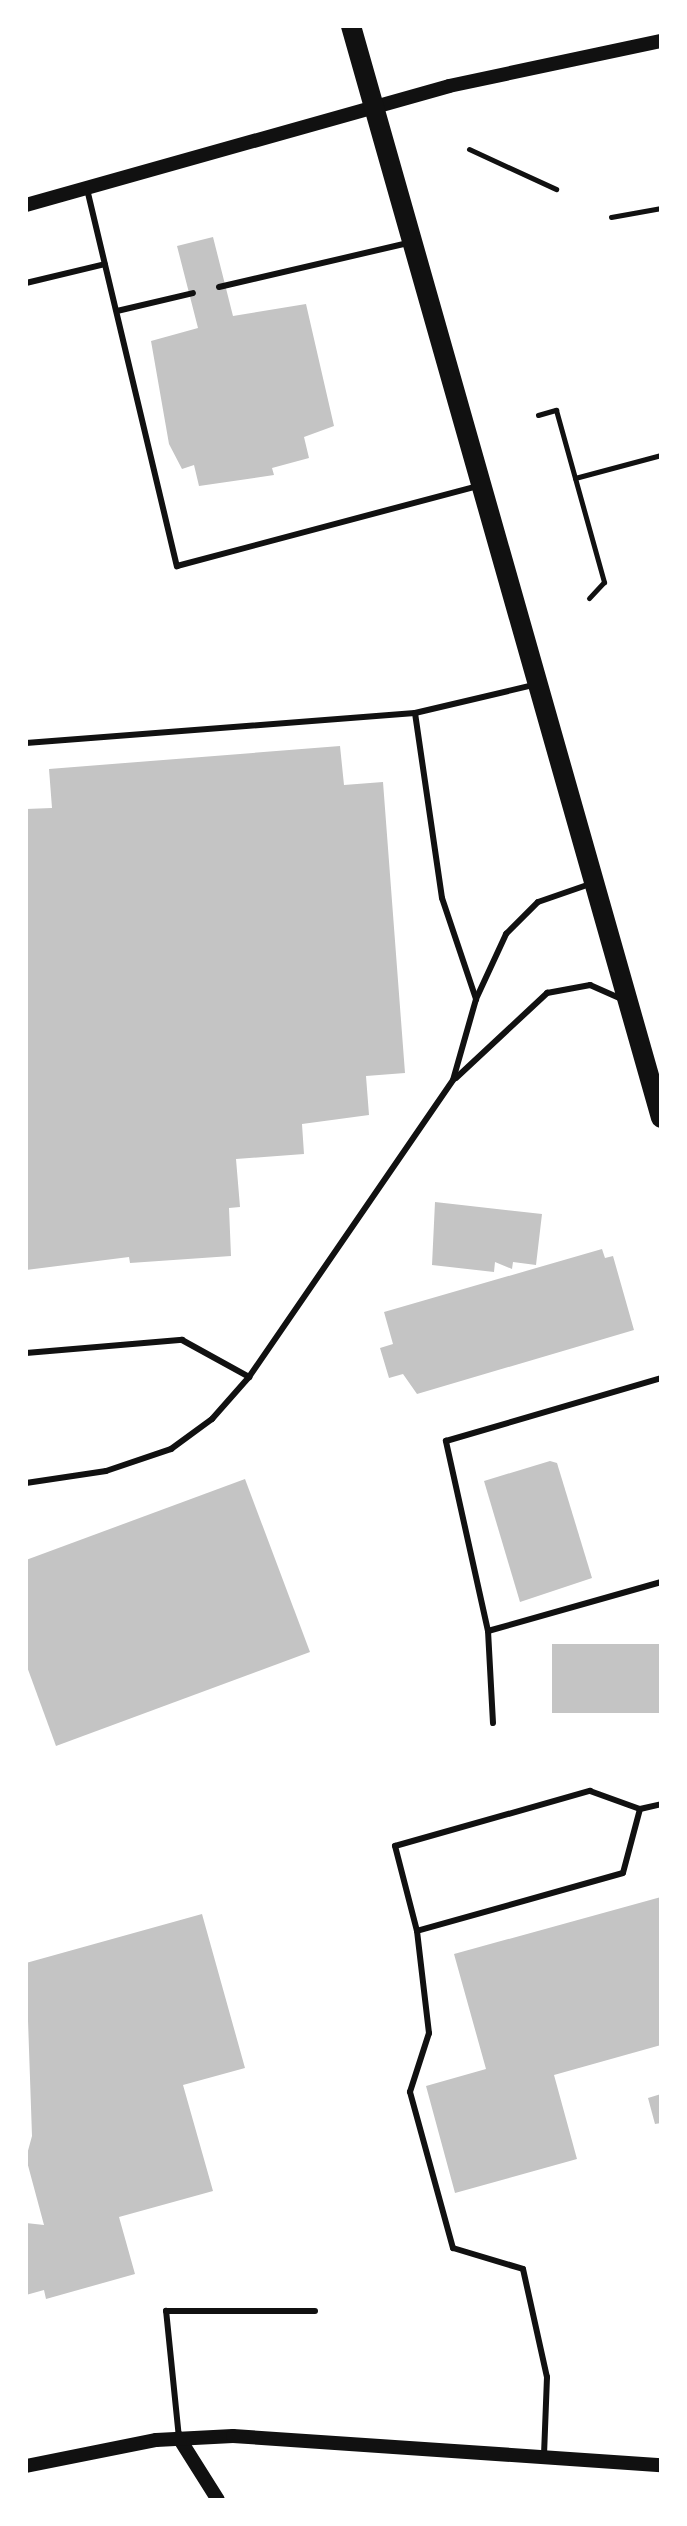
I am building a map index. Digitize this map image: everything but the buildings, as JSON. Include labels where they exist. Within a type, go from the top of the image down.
[{"type":"main road","points":[[351,26],[371,106],[594,883],[655,1078],[661,1118]]},
{"type":"street","points":[[26,205],[371,106],[661,41]]},
{"type":"street","points":[[179,2438],[218,2500]]},
{"type":"street","points":[[26,2466],[179,2438],[544,2455],[661,2465]]},
{"type":"lane","points":[[87,189],[177,566],[480,485]]},
{"type":"lane","points":[[219,287],[411,242]]},
{"type":"lane","points":[[26,283],[105,264]]},
{"type":"lane","points":[[117,311],[193,293]]},
{"type":"lane","points":[[26,743],[415,713],[537,684]]},
{"type":"lane","points":[[415,713],[442,898],[476,999]]},
{"type":"lane","points":[[453,1080],[476,999],[506,934],[538,902],[594,883]]},
{"type":"lane","points":[[26,1483],[106,1471],[171,1449],[212,1419],[249,1377],[453,1080],[510,1033],[529,1006],[562,986],[590,985],[629,1002]]},
{"type":"lane","points":[[26,1353],[182,1340],[249,1377]]},
{"type":"lane","points":[[493,1723],[488,1631],[446,1441],[661,1378]]},
{"type":"lane","points":[[488,1631],[661,1582]]},
{"type":"lane","points":[[544,2455],[547,2377],[523,2269],[453,2248],[410,2092],[429,2033],[417,1931],[395,1846],[590,1791],[640,1809],[661,1804]]},
{"type":"lane","points":[[417,1931],[623,1873],[640,1809]]},
{"type":"lane","points":[[179,2438],[166,2311],[315,2311]]},
{"type":"path","points":[[469,149],[556,189]]},
{"type":"path","points":[[611,217],[661,208]]},
{"type":"path","points":[[538,415],[556,410],[604,582],[589,598]]},
{"type":"path","points":[[575,478],[661,455]]}]
